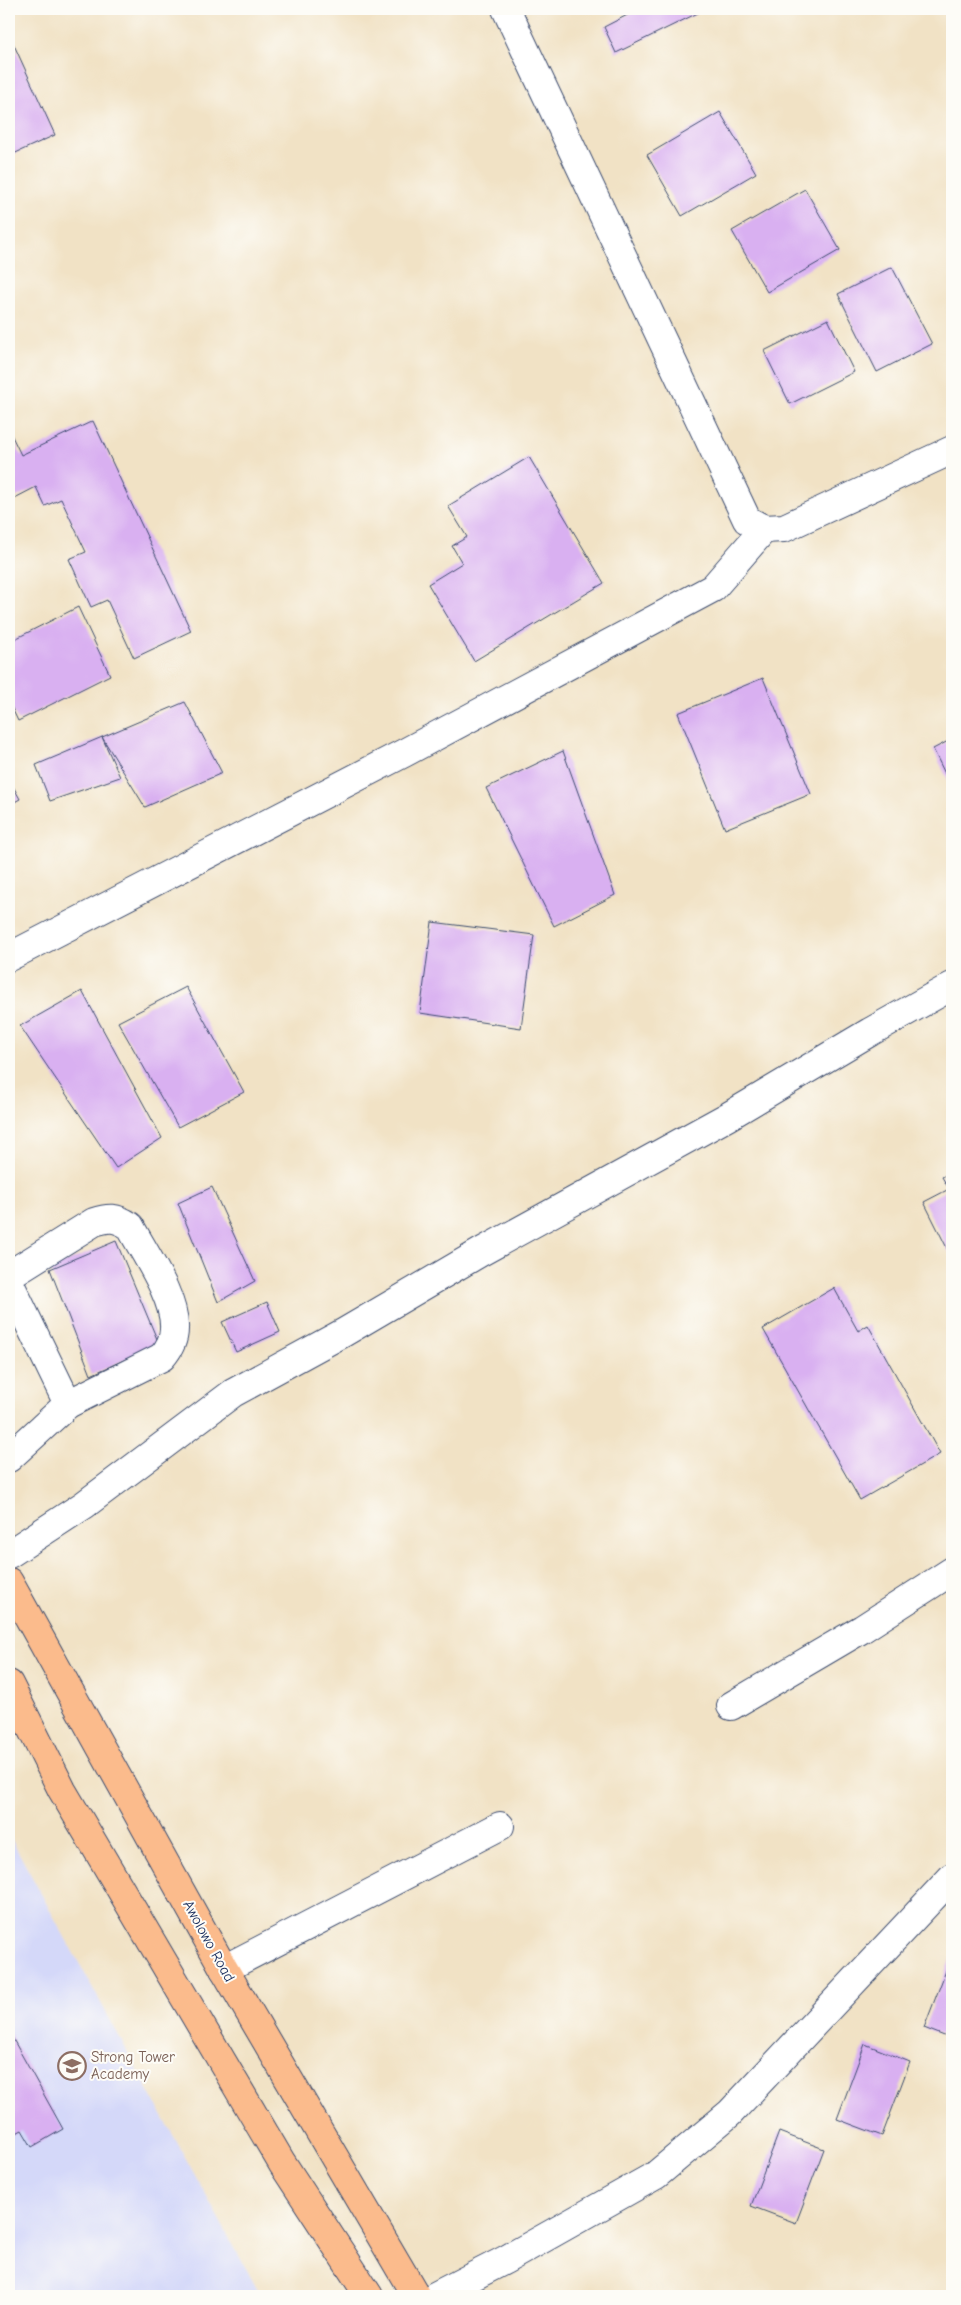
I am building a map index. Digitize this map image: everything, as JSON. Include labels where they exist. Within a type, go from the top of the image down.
[{"type":"main road","name":"Awolowo Road","points":[[9,1582],[224,1969],[416,2296]]},
{"type":"main road","points":[[9,1684],[67,1799],[282,2163],[369,2296]]},
{"type":"street","points":[[506,9],[747,520],[764,529],[784,528],[952,450]]},
{"type":"street","points":[[9,957],[404,754],[713,588],[764,529]]},
{"type":"street","points":[[9,1554],[84,1505],[234,1393],[343,1333],[481,1252],[727,1117],[870,1032],[952,986]]},
{"type":"street","points":[[9,1275],[94,1222],[109,1217],[130,1226],[169,1302],[174,1329],[171,1347],[162,1357],[68,1404],[9,1458]]},
{"type":"street","points":[[9,1282],[68,1404]]},
{"type":"street","points":[[731,1706],[862,1629],[952,1571]]},
{"type":"street","points":[[224,1969],[500,1826]]},
{"type":"street","points":[[435,2296],[514,2255],[656,2175],[730,2113],[952,1878]]},
{"type":"shaded area","name":"Strong Tower Academy","points":[[9,1835],[261,2296],[9,2296]]},
{"type":"building","points":[[639,9],[706,9],[616,53],[604,27]]},
{"type":"building","points":[[9,34],[55,135],[9,156]]},
{"type":"building","points":[[720,112],[756,173],[682,216],[647,155]]},
{"type":"building","points":[[805,189],[840,250],[767,292],[732,231]]},
{"type":"building","points":[[892,267],[932,344],[877,372],[838,294]]},
{"type":"building","points":[[828,319],[854,372],[790,404],[764,351]]},
{"type":"building","points":[[93,421],[191,631],[134,658],[107,600],[91,607],[69,559],[86,552],[61,499],[45,506],[36,487],[9,501],[9,430],[21,455]]},
{"type":"building","points":[[529,457],[604,583],[474,661],[428,584],[462,563],[452,546],[467,537],[448,506]]},
{"type":"building","points":[[78,607],[110,675],[18,721],[9,702],[9,642]]},
{"type":"building","points":[[763,678],[811,794],[725,829],[678,713]]},
{"type":"building","points":[[185,702],[222,773],[145,807],[102,737]]},
{"type":"building","points":[[102,737],[120,777],[50,801],[36,765]]},
{"type":"building","points":[[952,739],[952,788],[933,749]]},
{"type":"building","points":[[563,751],[615,895],[554,926],[486,788]]},
{"type":"building","points":[[9,779],[20,799],[9,805]]},
{"type":"building","points":[[432,922],[534,935],[521,1028],[420,1013]]},
{"type":"building","points":[[186,987],[244,1092],[178,1127],[118,1022]]},
{"type":"building","points":[[82,991],[162,1138],[116,1168],[20,1026]]},
{"type":"building","points":[[952,1172],[952,1258],[924,1202],[949,1189],[942,1177]]},
{"type":"building","points":[[212,1187],[255,1281],[218,1302],[178,1203]]},
{"type":"building","points":[[116,1241],[159,1344],[91,1375],[50,1269]]},
{"type":"building","points":[[834,1288],[858,1331],[868,1325],[940,1454],[860,1500],[763,1329]]},
{"type":"building","points":[[267,1302],[280,1332],[236,1352],[222,1322]]},
{"type":"building","points":[[952,1955],[952,2039],[924,2028]]},
{"type":"building","points":[[9,2032],[63,2129],[32,2147],[22,2130],[9,2137]]},
{"type":"building","points":[[865,2044],[910,2062],[882,2136],[837,2119]]},
{"type":"building","points":[[779,2132],[824,2149],[796,2223],[751,2206]]},
{"type":"place","name":"Strong Tower Academy","points":[[72,2066]]}]
